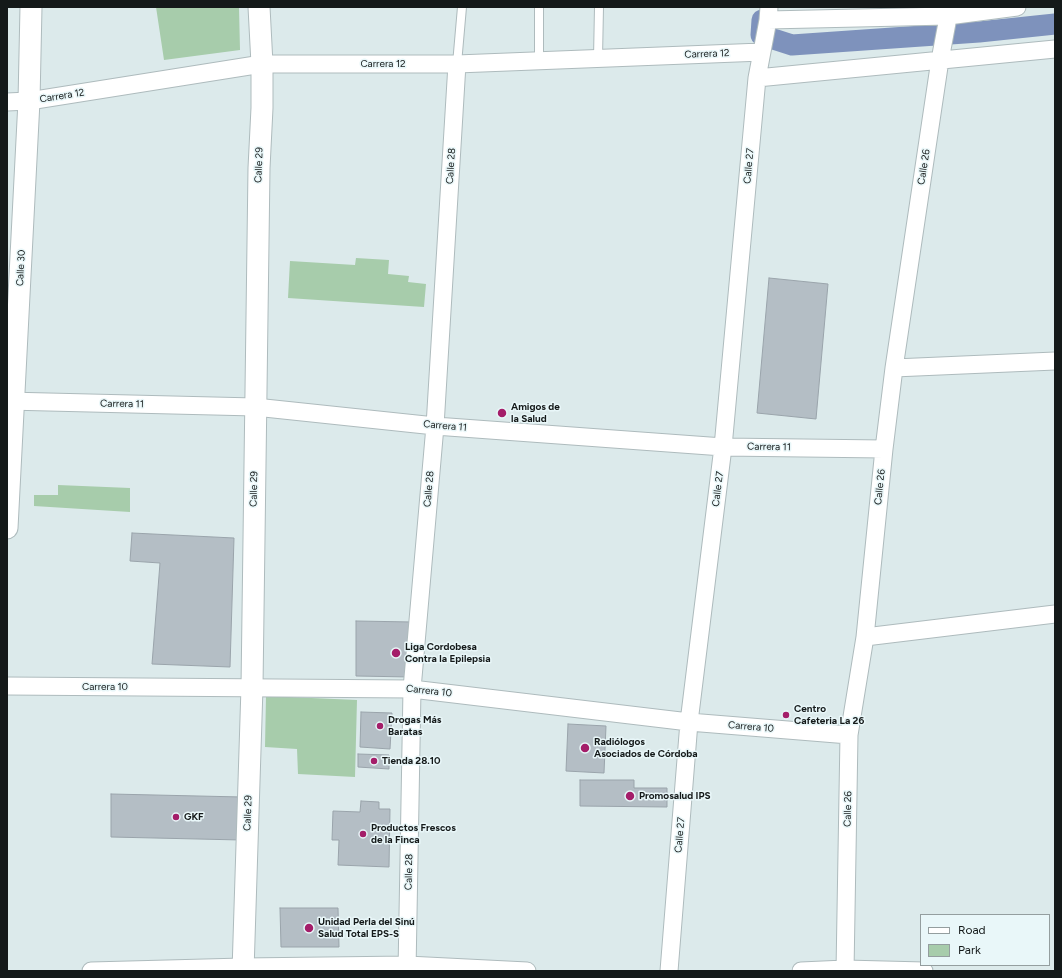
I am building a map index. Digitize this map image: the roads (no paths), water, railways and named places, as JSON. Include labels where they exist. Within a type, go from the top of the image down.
[{"type":"street","name":"Calle 30","points":[[7,528],[11,401],[29,101],[31,7]]},
{"type":"street","name":"Calle 29","points":[[243,969],[252,687],[259,168],[262,108],[262,64],[259,7]]},
{"type":"street","name":"Carrera 12","points":[[7,102],[29,101],[262,64],[457,64],[598,58],[766,30],[948,17],[1017,7]]},
{"type":"street","name":"Calle 26","points":[[845,970],[849,735],[865,637],[884,449],[894,368],[948,17]]},
{"type":"street","name":"Calle 27","points":[[669,971],[689,722],[723,447],[757,78],[766,30]]},
{"type":"street","points":[[757,78],[941,55],[1055,49]]},
{"type":"street","name":"Calle 28","points":[[407,968],[412,689],[435,426],[457,64]]},
{"type":"street","points":[[894,368],[1055,361]]},
{"type":"street","name":"Carrera 11","points":[[11,401],[255,406],[435,426],[723,447],[884,449]]},
{"type":"street","points":[[865,637],[1055,614]]},
{"type":"street","name":"Carrera 10","points":[[7,686],[412,689],[689,722],[849,735]]},
{"type":"street","points":[[91,971],[407,968],[527,971]]},
{"type":"street","points":[[801,971],[924,971]]},
{"type":"lane","name":"Calle 28","points":[[457,64],[462,7]]},
{"type":"lane","points":[[539,7],[539,60]]},
{"type":"lane","points":[[598,58],[599,7]]},
{"type":"waterway","points":[[762,20],[761,35],[792,45],[979,32],[1055,24]]},
{"type":"place","name":"Amigos de la Salud","points":[[502,413]]},
{"type":"place","name":"Liga Cordobesa Contra la Epilepsia","points":[[396,653]]},
{"type":"place","name":"Centro Cafeteria La 26","points":[[786,715]]},
{"type":"place","name":"Drogas Más Baratas","points":[[380,726]]},
{"type":"place","name":"Radiólogos Asociados de Córdoba","points":[[585,748]]},
{"type":"place","name":"Tienda 28.10","points":[[374,761]]},
{"type":"place","name":"Promosalud IPS","points":[[630,796]]},
{"type":"place","name":"GKF","points":[[176,817]]},
{"type":"place","name":"Productos Frescos de la Finca","points":[[363,834]]},
{"type":"place","name":"Unidad Perla del Sinú Salud Total EPS-S","points":[[309,928]]}]
